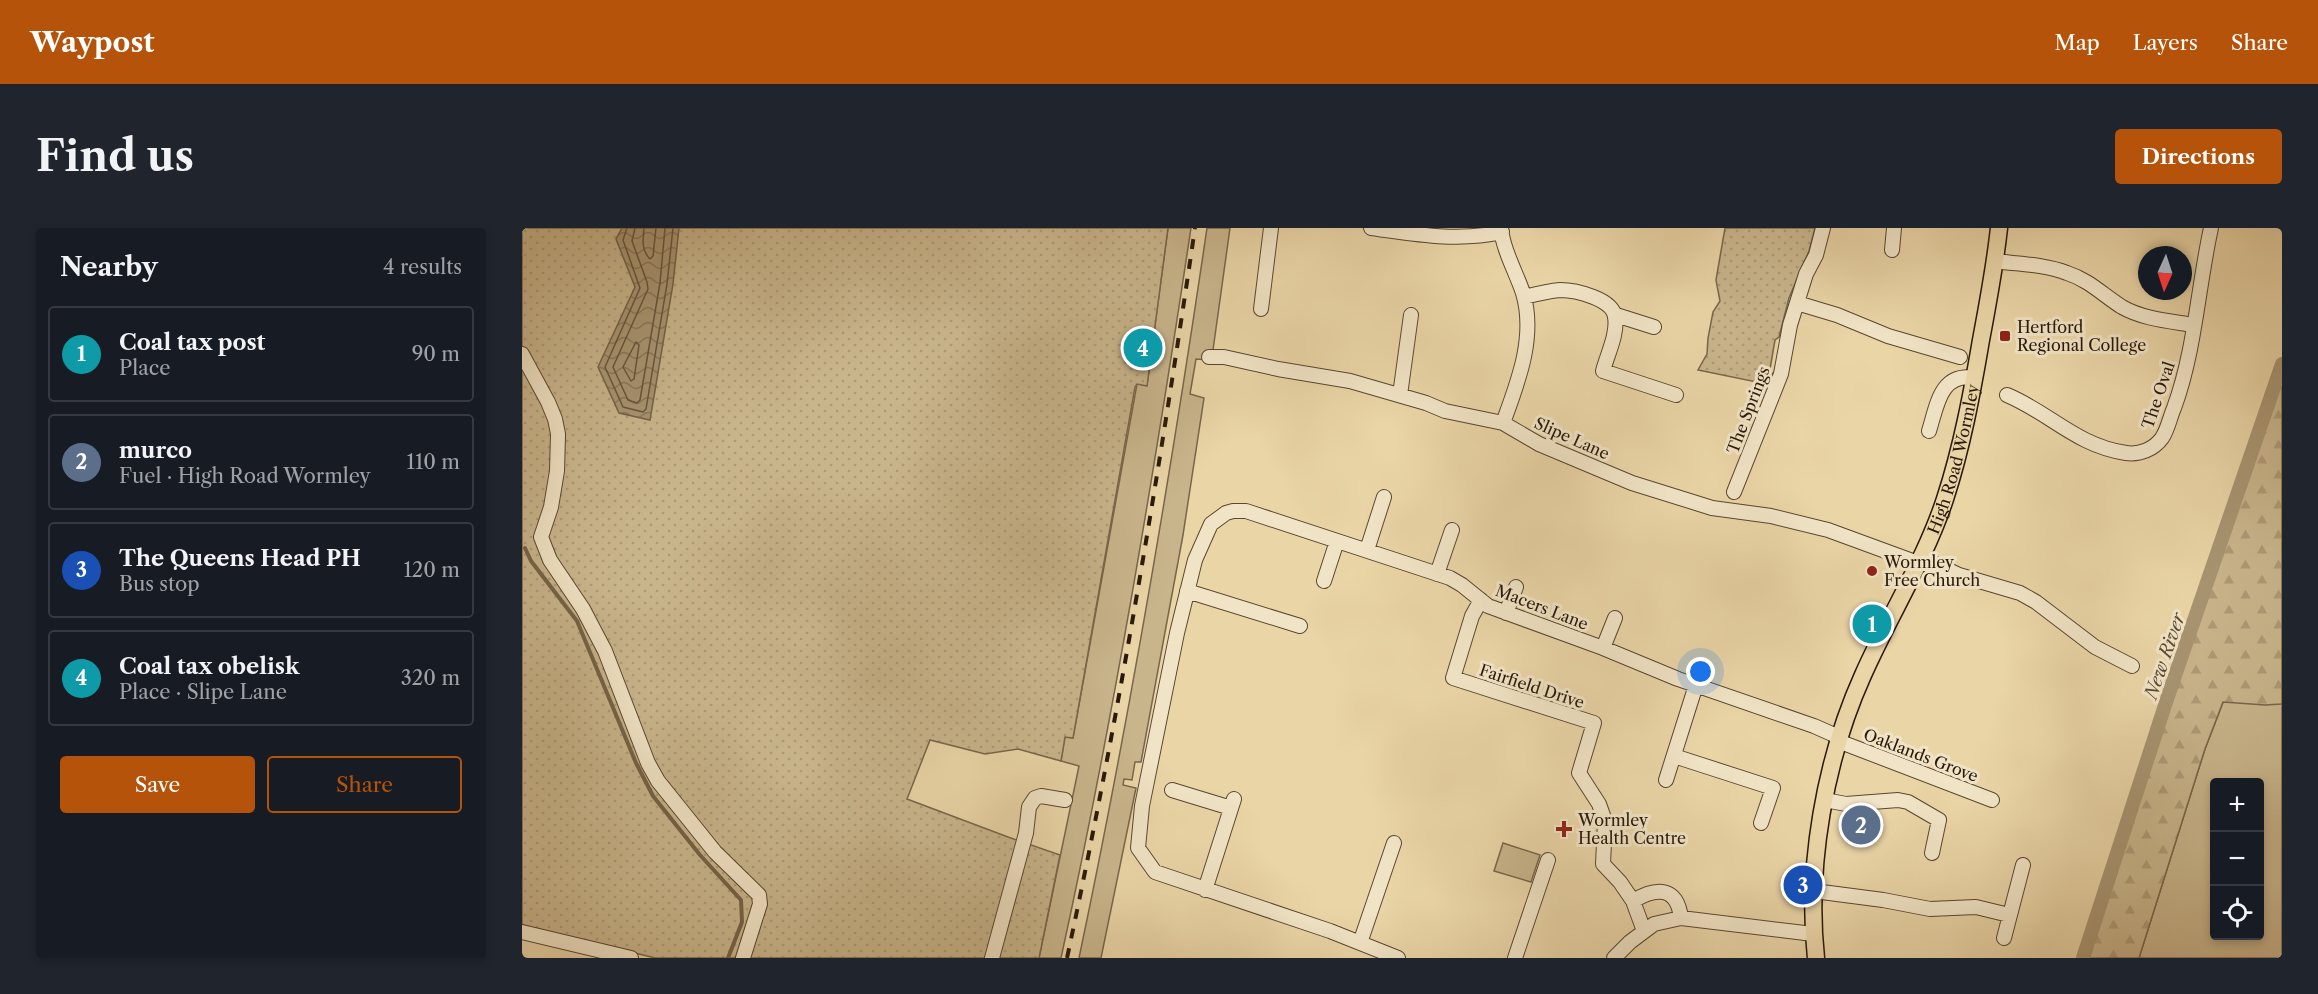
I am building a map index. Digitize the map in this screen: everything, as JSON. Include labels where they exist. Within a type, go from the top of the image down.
[{"type":"main road","name":"High Road Wormley","points":[[1816,958],[1813,934],[1814,891],[1819,835],[1839,739],[1862,677],[1919,560],[1945,498],[1975,378],[1999,228]]},
{"type":"street","points":[[1261,309],[1271,228]]},
{"type":"street","points":[[1371,228],[1438,238],[1481,237],[1501,230],[1524,297],[1526,348],[1519,381],[1503,423]]},
{"type":"street","name":"The Springs","points":[[1734,492],[1781,374],[1790,325],[1806,274],[1816,255],[1822,228]]},
{"type":"street","points":[[1892,250],[1894,228]]},
{"type":"street","name":"The Oval","points":[[2007,395],[2034,408],[2084,440],[2127,453],[2148,450],[2158,443],[2165,433],[2180,393],[2211,228]]},
{"type":"street","points":[[1994,261],[2054,268],[2093,284],[2132,312],[2159,320],[2193,325]]},
{"type":"street","points":[[1524,297],[1559,290],[1577,292],[1609,306],[1616,315],[1654,327]]},
{"type":"street","points":[[1797,303],[1837,315],[1888,336],[1960,357]]},
{"type":"street","points":[[1400,395],[1411,315]]},
{"type":"street","points":[[1616,315],[1603,371],[1677,395]]},
{"type":"street","points":[[522,354],[548,402],[558,434],[559,452],[553,495],[541,537],[550,560],[583,609],[605,651],[648,763],[658,781],[715,852],[759,895],[759,904],[743,958]]},
{"type":"street","name":"Slipe Lane","points":[[1209,357],[1328,376],[1400,395],[1464,416],[1503,423],[1539,444],[1632,483],[1712,508],[1771,516],[1828,531],[2020,593],[2036,602],[2095,647],[2132,666]]},
{"type":"street","points":[[1929,431],[1946,386],[1953,379],[1962,376],[1975,378]]},
{"type":"street","points":[[1367,550],[1384,497]]},
{"type":"street","name":"Macers Lane","points":[[1187,591],[1195,560],[1208,529],[1220,516],[1233,511],[1246,511],[1437,574],[1462,585],[1488,606],[1839,739]]},
{"type":"street","points":[[1437,574],[1452,530]]},
{"type":"street","points":[[1324,581],[1337,541]]},
{"type":"street","points":[[1506,613],[1516,587]]},
{"type":"street","points":[[1300,626],[1187,591],[1142,806],[1138,848],[1155,872],[1299,920],[1398,958]]},
{"type":"street","name":"Fairfield Drive","points":[[1481,600],[1472,616],[1453,678],[1594,723],[1579,773],[1599,804],[1605,821],[1603,864],[1633,901],[1644,931]]},
{"type":"street","points":[[1603,648],[1615,618]]},
{"type":"street","points":[[1666,780],[1696,685]]},
{"type":"street","name":"Oaklands Grove","points":[[1839,739],[1992,800]]},
{"type":"street","points":[[1674,756],[1773,788],[1761,823]]},
{"type":"street","points":[[1172,790],[1232,803],[1205,890]]},
{"type":"street","points":[[992,958],[1026,833],[1029,807],[1035,798],[1041,796],[1065,800]]},
{"type":"street","points":[[1825,800],[1846,804],[1887,800],[1908,802],[1939,820],[1932,853]]},
{"type":"street","points":[[1360,943],[1394,843]]},
{"type":"street","points":[[1515,958],[1548,860]]},
{"type":"street","points":[[2004,938],[2023,865]]},
{"type":"street","points":[[1633,901],[1649,892],[1661,891],[1677,902],[1681,918]]},
{"type":"street","points":[[1814,891],[1930,909],[1976,907],[2009,915]]},
{"type":"street","points":[[1614,958],[1654,924],[1681,918],[1813,934]]},
{"type":"street","points":[[522,932],[631,958]]},
{"type":"green space","points":[[522,228],[1168,228],[1147,386],[1137,384],[1135,387],[1073,738],[1065,737],[1061,761],[1018,749],[985,754],[930,740],[907,799],[1060,855],[1039,958],[655,958],[522,925]]},
{"type":"green space","points":[[1168,228],[1191,228],[1132,594],[1061,958],[1039,958],[1079,766],[1061,761],[1065,737],[1073,738],[1137,384],[1147,385]]},
{"type":"green space","points":[[1207,228],[1230,228],[1213,350],[1209,360],[1196,359],[1190,394],[1204,398],[1183,535],[1141,762],[1135,762],[1132,780],[1124,779],[1123,785],[1136,788],[1101,958],[1079,958],[1149,594]]},
{"type":"green space","points":[[1725,228],[1815,228],[1809,251],[1789,298],[1779,337],[1775,340],[1770,369],[1774,377],[1771,385],[1698,370],[1707,354],[1713,312],[1720,301],[1716,280]]},
{"type":"green space","points":[[2282,379],[2282,704],[2223,702],[2205,749],[2139,958],[2089,958],[2144,784]]},
{"type":"green space","points":[[2282,550],[2282,958],[2139,958],[2205,749]]},
{"type":"green space","points":[[1503,843],[1540,855],[1531,882],[1494,871]]},
{"type":"water","points":[[622,228],[679,228],[673,284],[650,420],[619,413],[598,367],[635,287],[616,239]]},
{"type":"waterway","name":"New River","points":[[2083,958],[2167,699],[2282,364]]},
{"type":"waterway","points":[[525,548],[531,561],[577,621],[636,763],[653,796],[700,855],[741,900],[742,922],[728,958]]},
{"type":"railway","points":[[1067,958],[1104,776],[1137,594],[1195,228]]},
{"type":"place","name":"Hertford Regional College","points":[[2005,336]]},
{"type":"place","name":"Coal tax obelisk","points":[[1143,348]]},
{"type":"place","name":"Wormley Free Church","points":[[1872,571]]},
{"type":"place","name":"Coal tax post","points":[[1872,624]]},
{"type":"place","name":"murco","points":[[1861,825]]},
{"type":"place","name":"Wormley Health Centre","points":[[1564,829]]},
{"type":"place","name":"The Queens Head PH","points":[[1803,885]]}]
